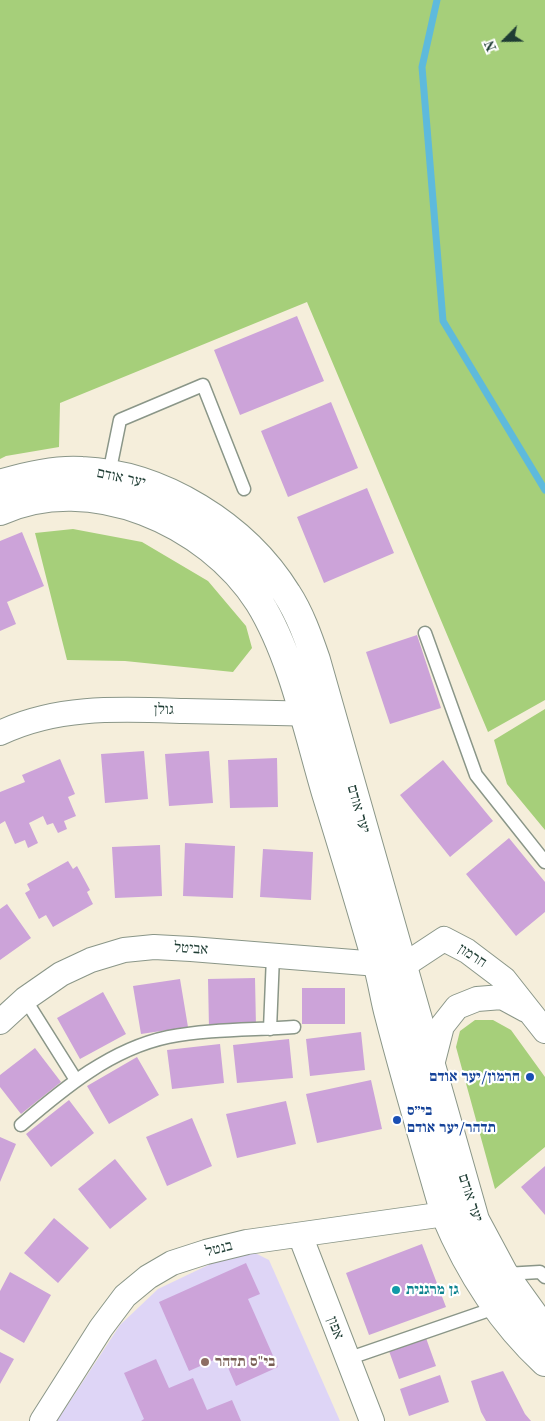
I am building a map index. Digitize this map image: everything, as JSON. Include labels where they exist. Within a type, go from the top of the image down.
[{"type":"street","name":"יער אודם","points":[[0,484],[50,473],[81,470],[142,480],[193,505],[222,525],[269,568],[287,594],[303,624],[331,714],[390,964],[388,1012],[445,1214],[465,1256],[498,1307],[516,1332],[545,1362]]},
{"type":"street","name":"יער אודם","points":[[0,511],[30,501],[59,496],[83,495],[135,507],[163,519],[216,555],[238,576],[257,600],[274,628],[390,964],[432,1065],[475,1220],[504,1274],[545,1331]]},
{"type":"street","name":"גולן","points":[[0,733],[40,718],[78,712],[145,710],[331,714]]},
{"type":"street","name":"חרמון","points":[[390,964],[444,940],[467,951],[504,979],[545,1031]]},
{"type":"street","name":"אביטל","points":[[0,1022],[25,999],[76,967],[124,950],[154,947],[390,964]]},
{"type":"street","name":"חרמון","points":[[432,1065],[442,1026],[457,1007],[477,999],[502,997],[530,1012]]},
{"type":"street","name":"בנטל","points":[[42,1421],[101,1328],[125,1296],[148,1277],[172,1263],[247,1242],[445,1214],[471,1204]]},
{"type":"street","name":"אפון","points":[[300,1235],[372,1421]]},
{"type":"lane","points":[[109,474],[120,420],[203,385],[244,489]]},
{"type":"lane","points":[[425,633],[476,775],[545,862]]},
{"type":"lane","points":[[270,1029],[273,956]]},
{"type":"lane","points":[[25,999],[76,1080]]},
{"type":"lane","points":[[21,1125],[76,1080],[97,1066],[132,1049],[167,1037],[294,1027]]},
{"type":"lane","points":[[504,1274],[540,1272],[545,1277]]},
{"type":"lane","points":[[347,1359],[498,1307]]},
{"type":"shaded area","name":"בי\"ס תדהר","points":[[249,1250],[269,1260],[340,1421],[57,1421],[120,1325],[158,1289],[225,1257]]},
{"type":"green space","points":[[0,0],[545,0],[545,700],[488,732],[307,302],[60,403],[59,447],[6,456],[0,459]]},
{"type":"green space","points":[[73,529],[142,542],[208,581],[246,626],[252,648],[233,672],[125,661],[67,660],[35,533]]},
{"type":"green space","points":[[545,709],[545,830],[507,784],[494,740]]},
{"type":"green space","points":[[475,1020],[493,1020],[511,1030],[545,1077],[545,1147],[495,1189],[456,1047],[460,1031]]},
{"type":"building","points":[[297,316],[324,381],[240,415],[214,350]]},
{"type":"building","points":[[331,402],[358,468],[288,497],[261,431]]},
{"type":"building","points":[[367,488],[394,553],[324,583],[297,517]]},
{"type":"building","points":[[22,532],[44,586],[7,602],[16,624],[0,631],[0,541]]},
{"type":"building","points":[[417,635],[441,708],[390,724],[366,652]]},
{"type":"building","points":[[144,751],[148,799],[105,803],[101,754]]},
{"type":"building","points":[[209,751],[213,803],[169,806],[165,754]]},
{"type":"building","points":[[277,758],[278,807],[230,808],[228,760]]},
{"type":"building","points":[[60,759],[75,794],[68,797],[76,816],[64,821],[67,829],[58,833],[53,823],[47,825],[43,816],[29,823],[38,843],[28,848],[25,840],[15,844],[5,821],[0,824],[0,792],[25,782],[22,775]]},
{"type":"building","points":[[443,760],[493,821],[450,857],[400,795]]},
{"type":"building","points":[[509,838],[545,882],[545,912],[516,936],[466,874]]},
{"type":"building","points":[[185,843],[235,846],[233,898],[183,896]]},
{"type":"building","points":[[160,845],[162,896],[115,898],[112,847]]},
{"type":"building","points":[[263,849],[313,852],[311,900],[260,897]]},
{"type":"building","points":[[68,861],[73,869],[77,866],[90,890],[87,892],[93,904],[53,927],[46,915],[39,919],[25,893],[30,890],[27,884]]},
{"type":"building","points":[[7,904],[31,938],[0,960],[0,909]]},
{"type":"building","points":[[255,978],[256,1027],[209,1028],[208,979]]},
{"type":"building","points":[[180,979],[188,1027],[141,1034],[133,986]]},
{"type":"building","points":[[302,988],[345,988],[345,1024],[302,1024]]},
{"type":"building","points":[[103,992],[126,1034],[80,1059],[57,1018]]},
{"type":"building","points":[[361,1032],[365,1070],[310,1076],[306,1039]]},
{"type":"building","points":[[289,1039],[293,1078],[237,1083],[233,1045]]},
{"type":"building","points":[[220,1044],[224,1083],[172,1089],[167,1050]]},
{"type":"building","points":[[35,1048],[61,1082],[21,1114],[0,1087],[0,1075]]},
{"type":"building","points":[[137,1057],[159,1095],[109,1124],[87,1086]]},
{"type":"building","points":[[371,1080],[382,1129],[317,1143],[306,1094]]},
{"type":"building","points":[[69,1100],[94,1133],[51,1167],[26,1134]]},
{"type":"building","points":[[286,1101],[296,1144],[237,1158],[226,1114]]},
{"type":"building","points":[[192,1118],[212,1166],[167,1186],[146,1137]]},
{"type":"building","points":[[0,1137],[16,1144],[0,1182]]},
{"type":"building","points":[[115,1159],[147,1199],[110,1229],[78,1189]]},
{"type":"building","points":[[545,1166],[545,1215],[521,1187]]},
{"type":"building","points":[[54,1218],[89,1248],[58,1283],[24,1253]]},
{"type":"building","name":"גן מרגנית","points":[[422,1244],[446,1307],[369,1335],[346,1273]]},
{"type":"building","points":[[246,1263],[260,1294],[248,1299],[278,1367],[236,1386],[223,1356],[189,1371],[159,1302]]},
{"type":"building","points":[[10,1272],[51,1295],[24,1343],[0,1329],[0,1291]]},
{"type":"building","points":[[426,1338],[436,1366],[399,1379],[389,1351]]},
{"type":"building","points":[[0,1352],[14,1359],[0,1384]]},
{"type":"building","points":[[156,1359],[169,1388],[193,1378],[207,1410],[232,1400],[241,1421],[141,1421],[144,1419],[124,1373]]},
{"type":"building","points":[[503,1371],[525,1414],[531,1421],[486,1421],[481,1412],[471,1381]]},
{"type":"building","points":[[440,1375],[449,1402],[409,1416],[400,1389]]},
{"type":"waterway","points":[[437,0],[422,67],[443,321],[545,490]]},
{"type":"place","name":"חרמון/יער אודם","points":[[530,1077]]},
{"type":"place","name":"בי״ס תדהר/יער אודם","points":[[397,1120]]},
{"type":"place","name":"גן מרגנית","points":[[396,1290]]},
{"type":"place","name":"בי\"ס תדהר","points":[[205,1362]]}]
